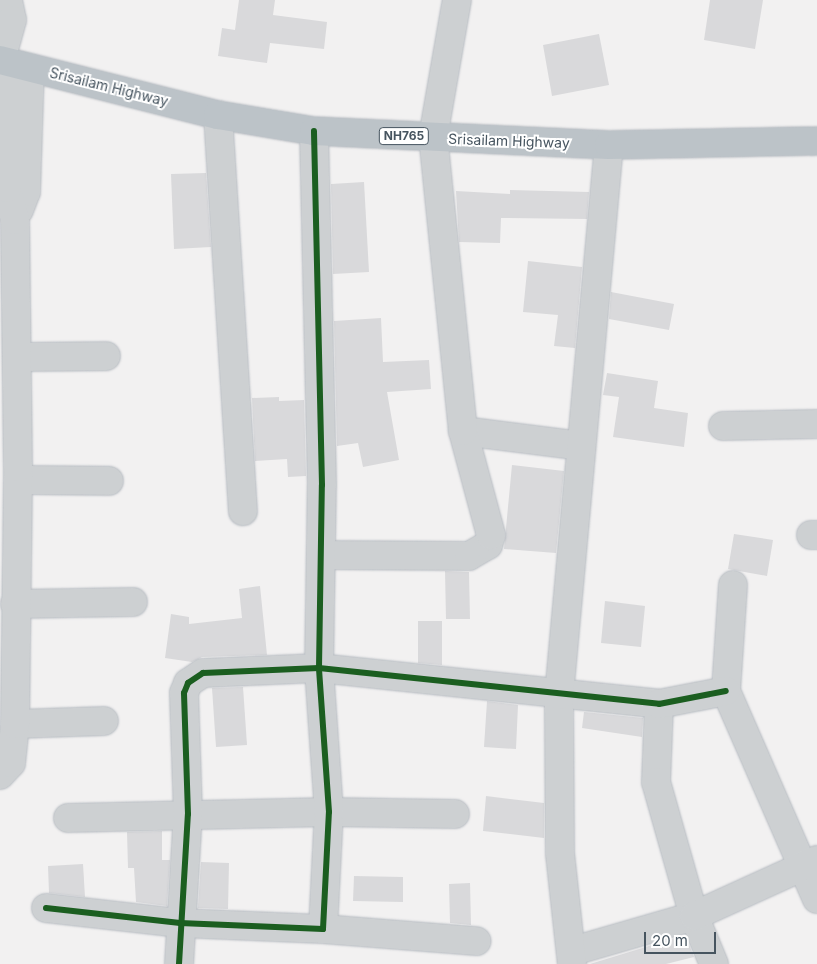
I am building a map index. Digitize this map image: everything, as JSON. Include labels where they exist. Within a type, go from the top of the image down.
[{"type":"highway","name":"Srisailam Highway","points":[[9,63],[218,115],[314,131],[608,145],[817,141]]},
{"type":"street","points":[[0,0],[8,1],[12,20],[9,63],[7,188],[15,220],[17,357],[12,471],[15,604],[8,647],[15,724],[11,763],[0,775]]},
{"type":"street","points":[[320,555],[457,557],[469,556],[488,546],[489,520],[463,430],[433,138],[456,0]]},
{"type":"street","points":[[218,115],[242,511]]},
{"type":"street","points":[[314,131],[320,555],[319,668],[330,812],[324,929]]},
{"type":"street","points":[[608,145],[559,695],[560,853],[572,958],[694,916],[809,863]]},
{"type":"street","points":[[17,357],[106,356]]},
{"type":"street","points":[[722,426],[817,424]]},
{"type":"street","points":[[463,430],[581,446]]},
{"type":"street","points":[[12,471],[109,481]]},
{"type":"street","points":[[733,585],[726,691],[809,863],[817,899]]},
{"type":"street","points":[[15,604],[133,602]]},
{"type":"street","points":[[179,964],[188,814],[184,693],[188,683],[203,672],[319,668],[559,695],[659,704],[726,691]]},
{"type":"street","points":[[659,704],[656,782],[694,916],[714,964]]},
{"type":"street","points":[[15,724],[104,721]]},
{"type":"street","points":[[68,818],[330,812],[455,814]]},
{"type":"street","points":[[46,908],[180,923],[324,929],[477,941]]},
{"type":"building","points":[[239,0],[275,0],[273,15],[327,22],[324,49],[270,43],[267,63],[218,56],[222,28],[235,30]]},
{"type":"building","points":[[710,0],[763,0],[755,49],[704,40]]},
{"type":"building","points":[[599,34],[609,85],[552,96],[543,45]]},
{"type":"building","points":[[206,173],[211,247],[174,249],[171,174]]},
{"type":"building","points":[[364,182],[369,272],[333,274],[331,184]]},
{"type":"building","points":[[510,190],[589,192],[587,219],[501,218],[500,243],[459,242],[456,191],[510,194]]},
{"type":"building","points":[[528,261],[582,267],[575,348],[554,346],[558,315],[523,312]]},
{"type":"building","points":[[611,292],[674,304],[669,330],[609,319]]},
{"type":"building","points":[[381,318],[383,362],[429,360],[431,389],[387,392],[399,460],[363,467],[358,443],[337,446],[334,321]]},
{"type":"building","points":[[607,373],[658,381],[654,408],[688,413],[684,447],[613,437],[619,397],[603,395]]},
{"type":"building","points":[[279,397],[279,401],[304,400],[306,476],[288,477],[287,459],[255,461],[252,398]]},
{"type":"building","points":[[512,465],[564,471],[556,553],[504,549]]},
{"type":"building","points":[[734,534],[773,540],[767,576],[728,569]]},
{"type":"building","points":[[445,571],[469,572],[470,619],[446,619]]},
{"type":"building","points":[[260,586],[267,655],[202,657],[192,662],[165,658],[171,614],[189,617],[189,624],[242,618],[239,589]]},
{"type":"building","points":[[605,601],[645,606],[641,647],[601,643]]},
{"type":"building","points":[[418,621],[442,621],[442,665],[418,663]]},
{"type":"building","points":[[243,687],[247,745],[216,747],[212,688]]},
{"type":"building","points":[[487,701],[518,705],[516,749],[484,747]]},
{"type":"building","points":[[584,712],[643,718],[642,737],[582,728]]},
{"type":"building","points":[[486,796],[544,803],[544,838],[483,831]]},
{"type":"building","points":[[162,831],[162,860],[170,860],[167,906],[136,902],[134,868],[128,868],[127,832]]},
{"type":"building","points":[[201,862],[229,863],[228,909],[198,908]]},
{"type":"building","points":[[83,864],[85,897],[49,893],[48,866]]},
{"type":"building","points":[[354,876],[403,877],[403,902],[353,901]]},
{"type":"building","points":[[470,883],[471,925],[450,923],[449,884]]},
{"type":"building","points":[[685,935],[694,957],[666,964],[590,964]]},
{"type":"cycle path","points":[[46,908],[180,923],[323,929],[329,812],[319,668],[322,485],[314,131]]},
{"type":"cycle path","points":[[179,964],[188,814],[184,693],[188,683],[203,673],[319,668],[659,704],[726,691]]}]
